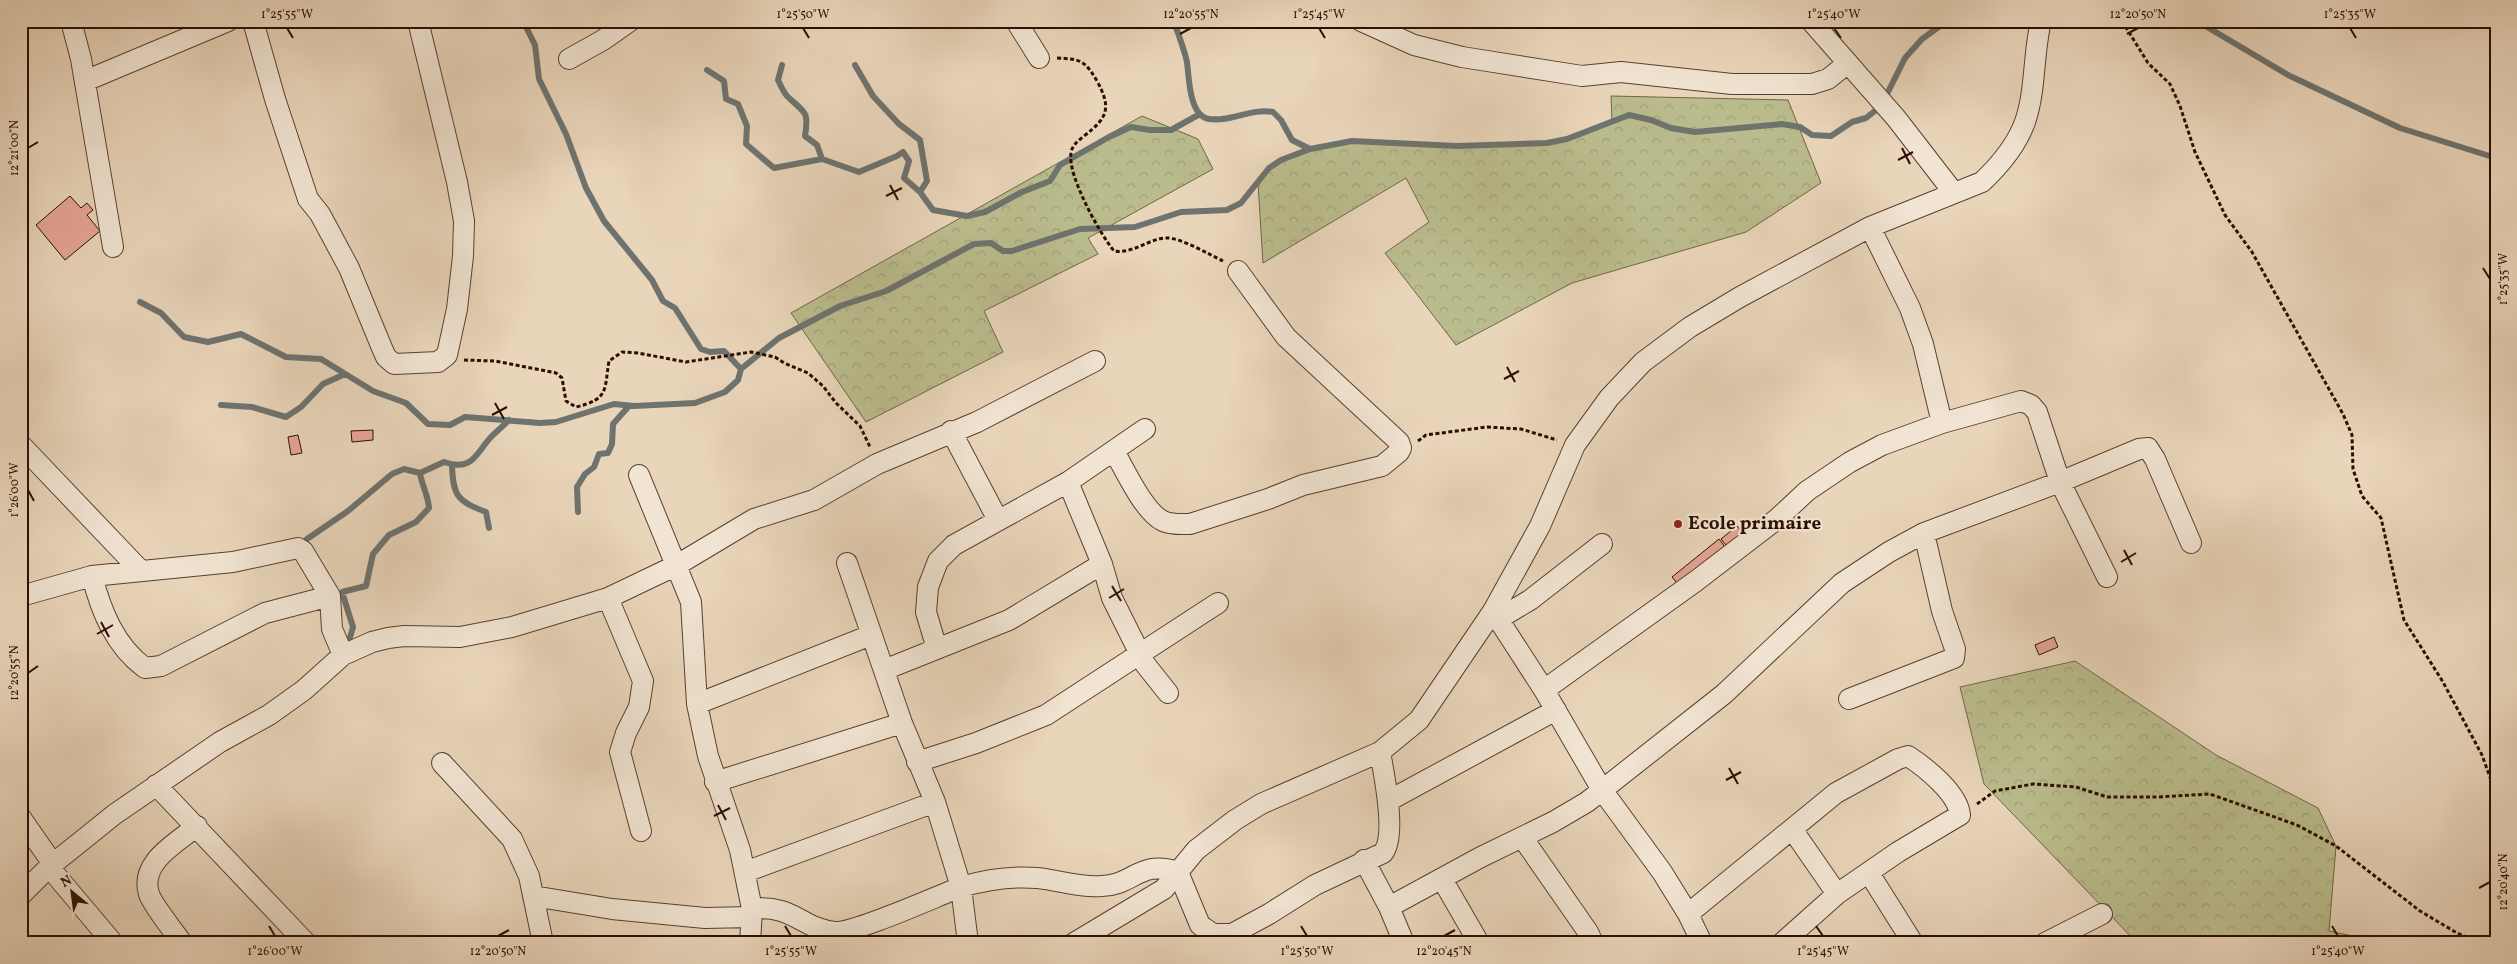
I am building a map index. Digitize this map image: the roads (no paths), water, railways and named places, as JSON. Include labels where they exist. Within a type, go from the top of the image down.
[{"type":"street","points":[[71,21],[85,81],[113,247]]},
{"type":"street","points":[[85,81],[228,21]]},
{"type":"street","points":[[253,21],[275,99],[305,191],[349,268],[386,357],[394,364],[444,360],[448,355],[457,308],[463,256],[464,221],[457,182],[418,21]]},
{"type":"street","points":[[569,59],[603,40],[630,21]]},
{"type":"street","points":[[1016,21],[1039,58]]},
{"type":"street","points":[[1361,21],[1414,45],[1462,57],[1582,76],[1621,72],[1732,84],[1812,84],[1828,79],[1848,63]]},
{"type":"street","points":[[1811,21],[1896,118],[1954,193]]},
{"type":"street","points":[[1074,943],[1096,937],[1164,888],[1196,850],[1235,820],[1261,804],[1380,752],[1406,733],[1419,720],[1495,615],[1540,526],[1575,445],[1609,398],[1643,362],[1690,327],[1740,297],[1870,227],[1982,182],[2005,155],[2024,123],[2029,104],[2041,21]]},
{"type":"street","points":[[1870,227],[1914,317],[1924,344],[1942,423]]},
{"type":"street","points":[[1114,451],[1149,510],[1163,521],[1178,524],[1190,524],[1268,499],[1303,485],[1382,466],[1400,452],[1399,442],[1286,337],[1238,271]]},
{"type":"street","points":[[21,895],[51,865],[156,785],[220,742],[268,715],[304,690],[343,655],[372,642],[388,638],[404,636],[460,637],[512,627],[608,598],[677,565],[754,519],[814,500],[877,464],[976,422],[1095,361]]},
{"type":"street","points":[[1544,690],[1696,581],[1777,519],[1807,491],[1850,462],[1882,445],[1942,423],[2021,401],[2031,405],[2037,412],[2060,482],[2107,578]]},
{"type":"street","points":[[937,649],[926,612],[928,586],[938,560],[954,545],[1068,482],[1145,429]]},
{"type":"street","points":[[951,431],[998,520]]},
{"type":"street","points":[[21,445],[140,571]]},
{"type":"street","points":[[1389,907],[1554,822],[1588,802],[1724,694],[1842,583],[1924,533],[2060,482],[2140,448],[2148,448],[2191,543]]},
{"type":"street","points":[[639,475],[677,565],[690,602],[696,704],[715,782],[727,809],[744,872],[752,913],[750,943]]},
{"type":"street","points":[[1068,482],[1102,564],[1112,598],[1150,672],[1168,693]]},
{"type":"street","points":[[1850,699],[1954,658],[1955,649],[1942,611],[1924,533]]},
{"type":"street","points":[[1495,615],[1530,600],[1602,544]]},
{"type":"street","points":[[21,596],[92,576],[233,562],[298,548],[304,551],[330,596],[332,629],[343,655]]},
{"type":"street","points":[[847,563],[902,723],[935,802],[961,887],[968,943]]},
{"type":"street","points":[[884,670],[1009,620],[1102,564]]},
{"type":"street","points":[[92,576],[100,608],[116,636],[135,661],[145,668],[161,666],[265,613],[330,596]]},
{"type":"street","points":[[608,598],[643,681],[639,707],[626,733],[620,752],[641,831]]},
{"type":"street","points":[[917,762],[976,743],[1046,715],[1218,603]]},
{"type":"street","points":[[1495,615],[1544,690],[1602,790],[1662,872],[1688,914],[1702,943]]},
{"type":"street","points":[[696,704],[871,635]]},
{"type":"street","points":[[1388,801],[1556,710]]},
{"type":"street","points":[[715,782],[902,723]]},
{"type":"street","points":[[533,896],[612,909],[705,918],[752,913],[768,907],[785,911],[817,927],[836,932],[856,927],[961,887],[983,881],[1036,878],[1102,886],[1115,884],[1146,869],[1167,868],[1178,872],[1200,925],[1213,934],[1232,934],[1269,914],[1315,885],[1364,860],[1383,853],[1388,847],[1388,801],[1380,752]]},
{"type":"street","points":[[1688,914],[1792,830],[1804,817],[1836,793],[1898,759],[1908,756],[1924,767],[1943,786],[1960,808],[1960,815],[1898,852],[1837,894],[1782,943]]},
{"type":"street","points":[[442,762],[512,840],[529,876],[543,943]]},
{"type":"street","points":[[156,785],[197,826],[306,943]]},
{"type":"street","points":[[744,872],[935,802]]},
{"type":"street","points":[[21,818],[51,865],[112,943]]},
{"type":"street","points":[[182,943],[149,894],[149,882],[151,867],[159,856],[197,826]]},
{"type":"street","points":[[1792,830],[1837,894]]},
{"type":"street","points":[[1522,837],[1588,932],[1593,943]]},
{"type":"street","points":[[1364,860],[1389,907],[1404,943]]},
{"type":"street","points":[[1869,873],[1913,943]]},
{"type":"street","points":[[1442,879],[1479,943]]},
{"type":"street","points":[[2045,943],[2102,914]]},
{"type":"waterway","points":[[523,21],[535,45],[539,79],[566,134],[586,188],[604,221],[652,280],[663,301],[675,308],[701,349],[710,352],[724,351],[741,369]]},
{"type":"waterway","points":[[1174,21],[1186,57],[1191,95],[1197,111],[1202,116],[1209,119],[1225,119],[1257,112],[1273,112],[1281,120],[1292,140],[1310,149]]},
{"type":"waterway","points":[[140,302],[161,313],[184,337],[208,342],[241,334],[286,357],[321,359],[373,391],[406,403],[428,424],[450,425],[465,417],[540,423],[556,422],[614,404],[634,406],[695,403],[725,392],[738,380],[741,369],[779,338],[840,306],[886,291],[974,244],[991,243],[1003,251],[1012,251],[1080,229],[1135,227],[1181,212],[1227,210],[1241,203],[1269,168],[1281,160],[1310,149],[1352,141],[1457,146],[1547,143],[1567,139],[1629,115],[1651,120],[1671,128],[1695,132],[1782,124],[1800,127],[1812,135],[1831,136],[1852,122],[1866,118],[1881,106],[1905,58],[1922,39],[1947,21]]},
{"type":"waterway","points":[[2197,21],[2288,75],[2400,128],[2496,158]]},
{"type":"waterway","points":[[782,65],[778,80],[786,94],[804,113],[806,117],[805,136],[817,145],[822,159]]},
{"type":"waterway","points":[[855,65],[873,96],[899,124],[920,140],[927,181],[920,192]]},
{"type":"waterway","points":[[707,70],[724,81],[726,99],[738,104],[747,126],[746,144],[774,168],[822,159],[859,172],[903,152],[909,161],[904,178],[920,192],[933,210],[967,216],[985,212],[1022,192],[1050,181],[1060,165],[1109,137],[1131,127],[1150,130],[1171,130],[1200,114]]},
{"type":"waterway","points":[[221,405],[252,407],[286,417],[301,407],[323,384],[345,374]]},
{"type":"waterway","points":[[578,512],[577,487],[585,474],[594,467],[599,454],[608,453],[612,444],[613,424],[629,406]]},
{"type":"waterway","points":[[307,539],[348,511],[392,474],[404,469],[420,473],[444,462],[461,465],[468,463],[509,420]]},
{"type":"waterway","points":[[452,465],[456,491],[463,501],[486,512],[489,528]]},
{"type":"waterway","points":[[347,648],[353,627],[342,592],[366,586],[373,554],[389,535],[416,522],[429,508],[420,473]]},
{"type":"place","name":"Ecole primaire","points":[[1678,524]]}]
